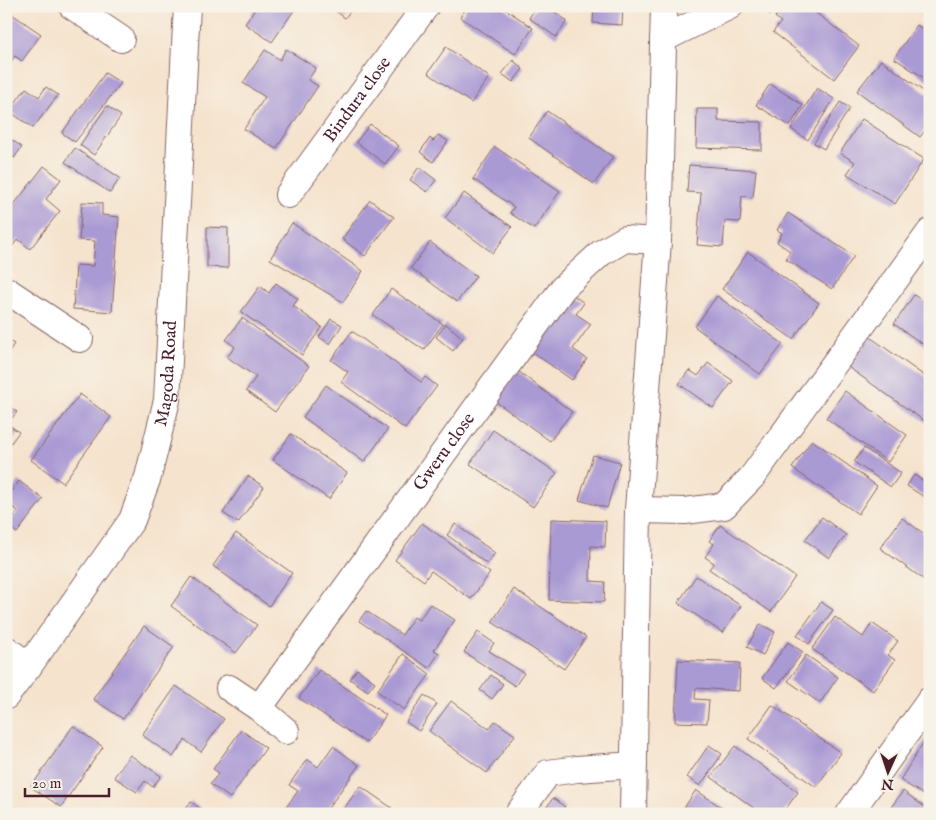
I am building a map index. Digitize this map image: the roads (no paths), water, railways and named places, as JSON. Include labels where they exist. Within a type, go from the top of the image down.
[{"type":"street","points":[[72,6],[121,38]]},
{"type":"street","name":"Magoda Road","points":[[6,696],[132,520],[148,477],[168,400],[187,6]]},
{"type":"street","name":"Bindura close","points":[[288,195],[426,6]]},
{"type":"street","points":[[633,814],[638,510],[658,241],[664,6]]},
{"type":"street","points":[[663,39],[730,6]]},
{"type":"street","points":[[638,510],[685,511],[724,506],[752,477],[930,232]]},
{"type":"street","name":"Gweru close","points":[[259,708],[563,288],[601,253],[625,240],[658,241]]},
{"type":"street","points":[[6,290],[80,339]]},
{"type":"street","points":[[6,649],[29,666]]},
{"type":"street","points":[[229,688],[259,708],[286,731]]},
{"type":"street","points":[[849,814],[930,700]]},
{"type":"street","points":[[518,814],[548,773],[634,765]]}]
